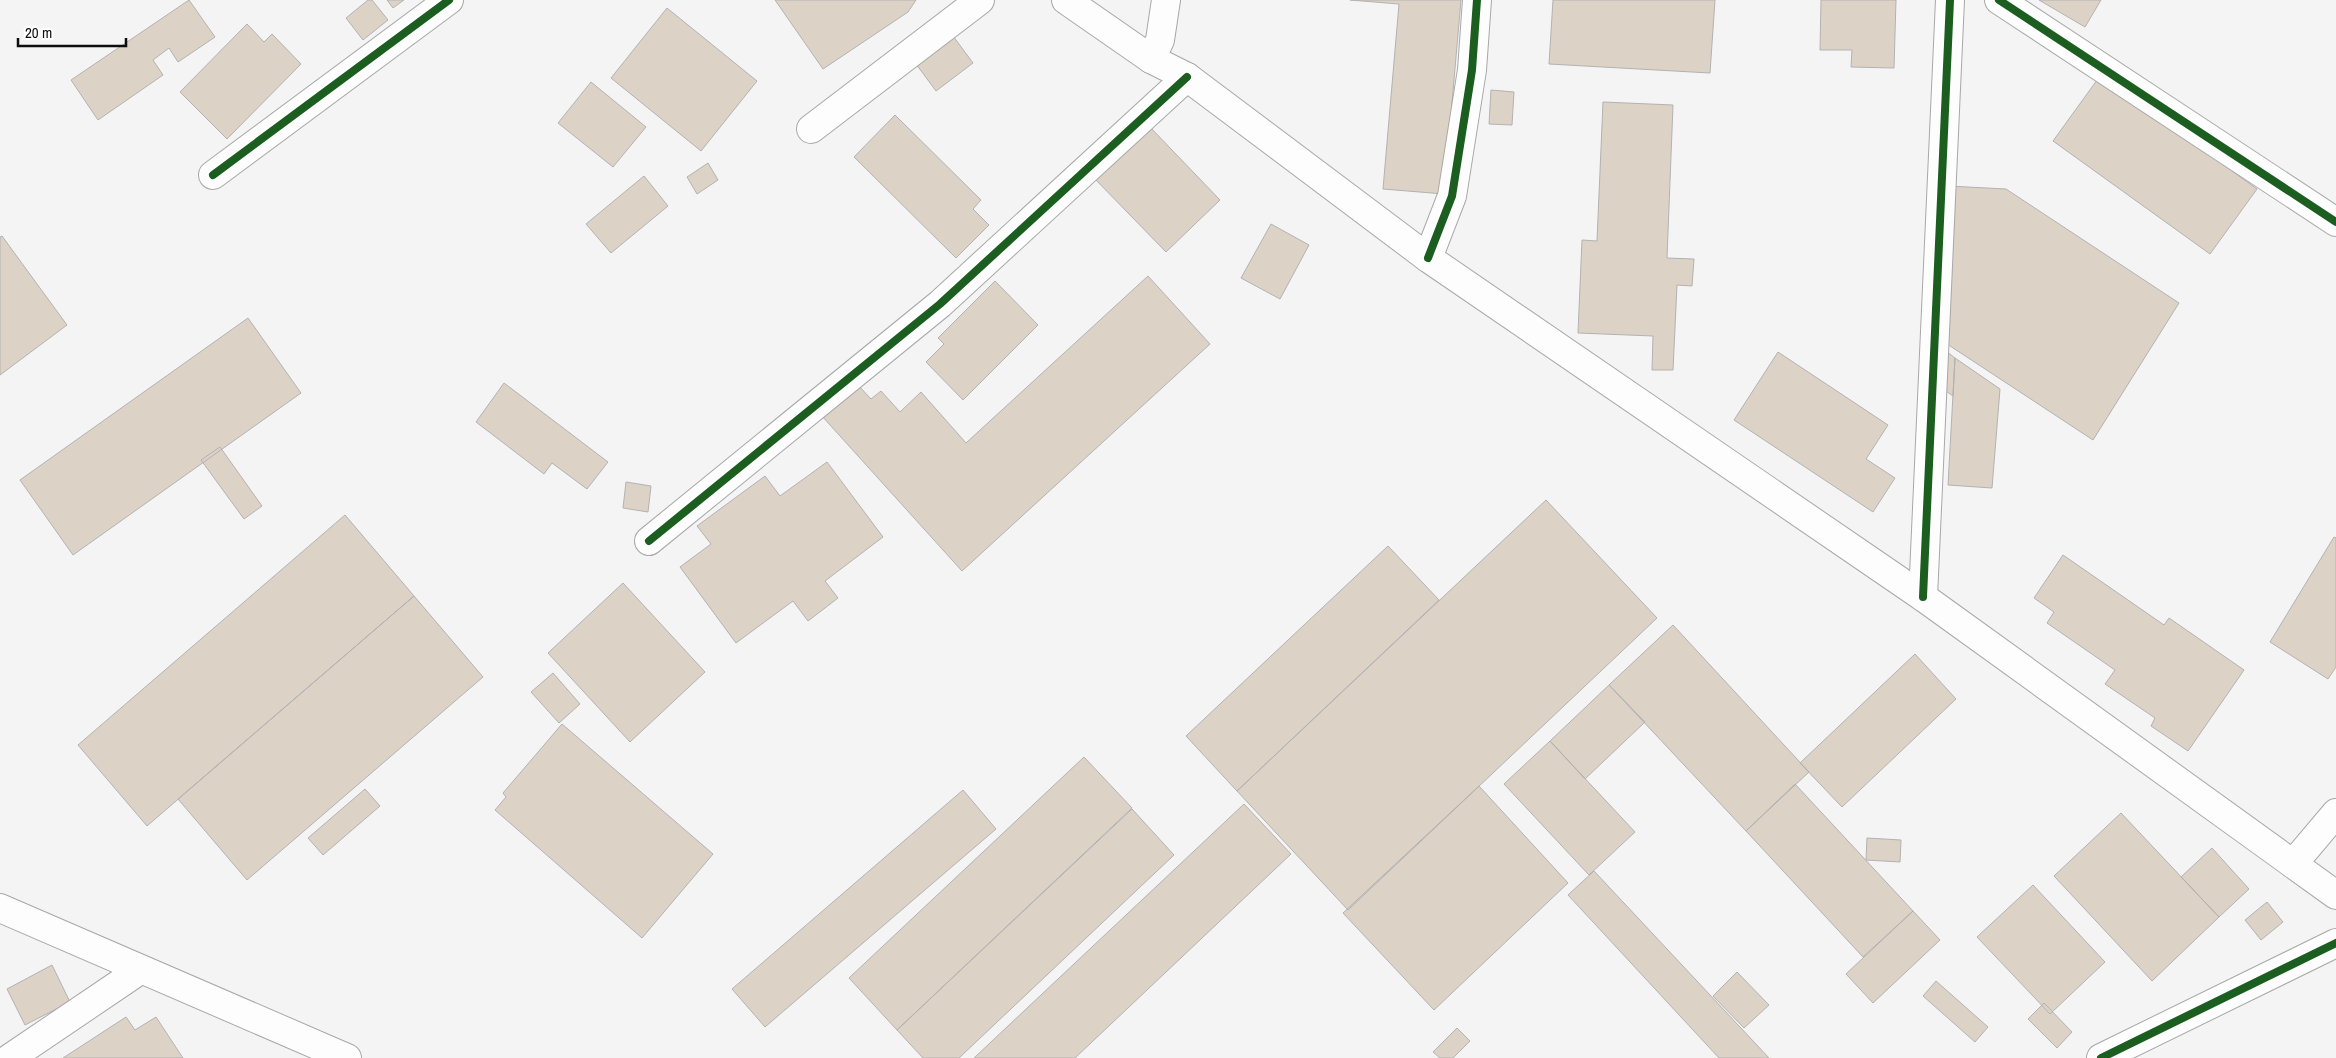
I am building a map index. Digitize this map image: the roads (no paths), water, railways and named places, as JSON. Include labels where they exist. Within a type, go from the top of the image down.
[{"type":"street","points":[[213,175],[449,0]]},
{"type":"street","points":[[811,129],[980,0]]},
{"type":"street","points":[[1066,0],[1151,59],[1187,78],[1428,258],[1923,597],[2336,895]]},
{"type":"street","points":[[1151,59],[1160,40],[1166,0]]},
{"type":"street","points":[[1428,258],[1452,196],[1472,70],[1477,0]]},
{"type":"street","points":[[1923,597],[1950,0]]},
{"type":"street","points":[[1998,0],[2336,222]]},
{"type":"street","points":[[648,541],[940,304],[1187,78]]},
{"type":"street","points":[[2293,864],[2336,813]]},
{"type":"street","points":[[0,908],[347,1058]]},
{"type":"street","points":[[2101,1058],[2336,943]]},
{"type":"street","points":[[10,1058],[140,970]]}]
